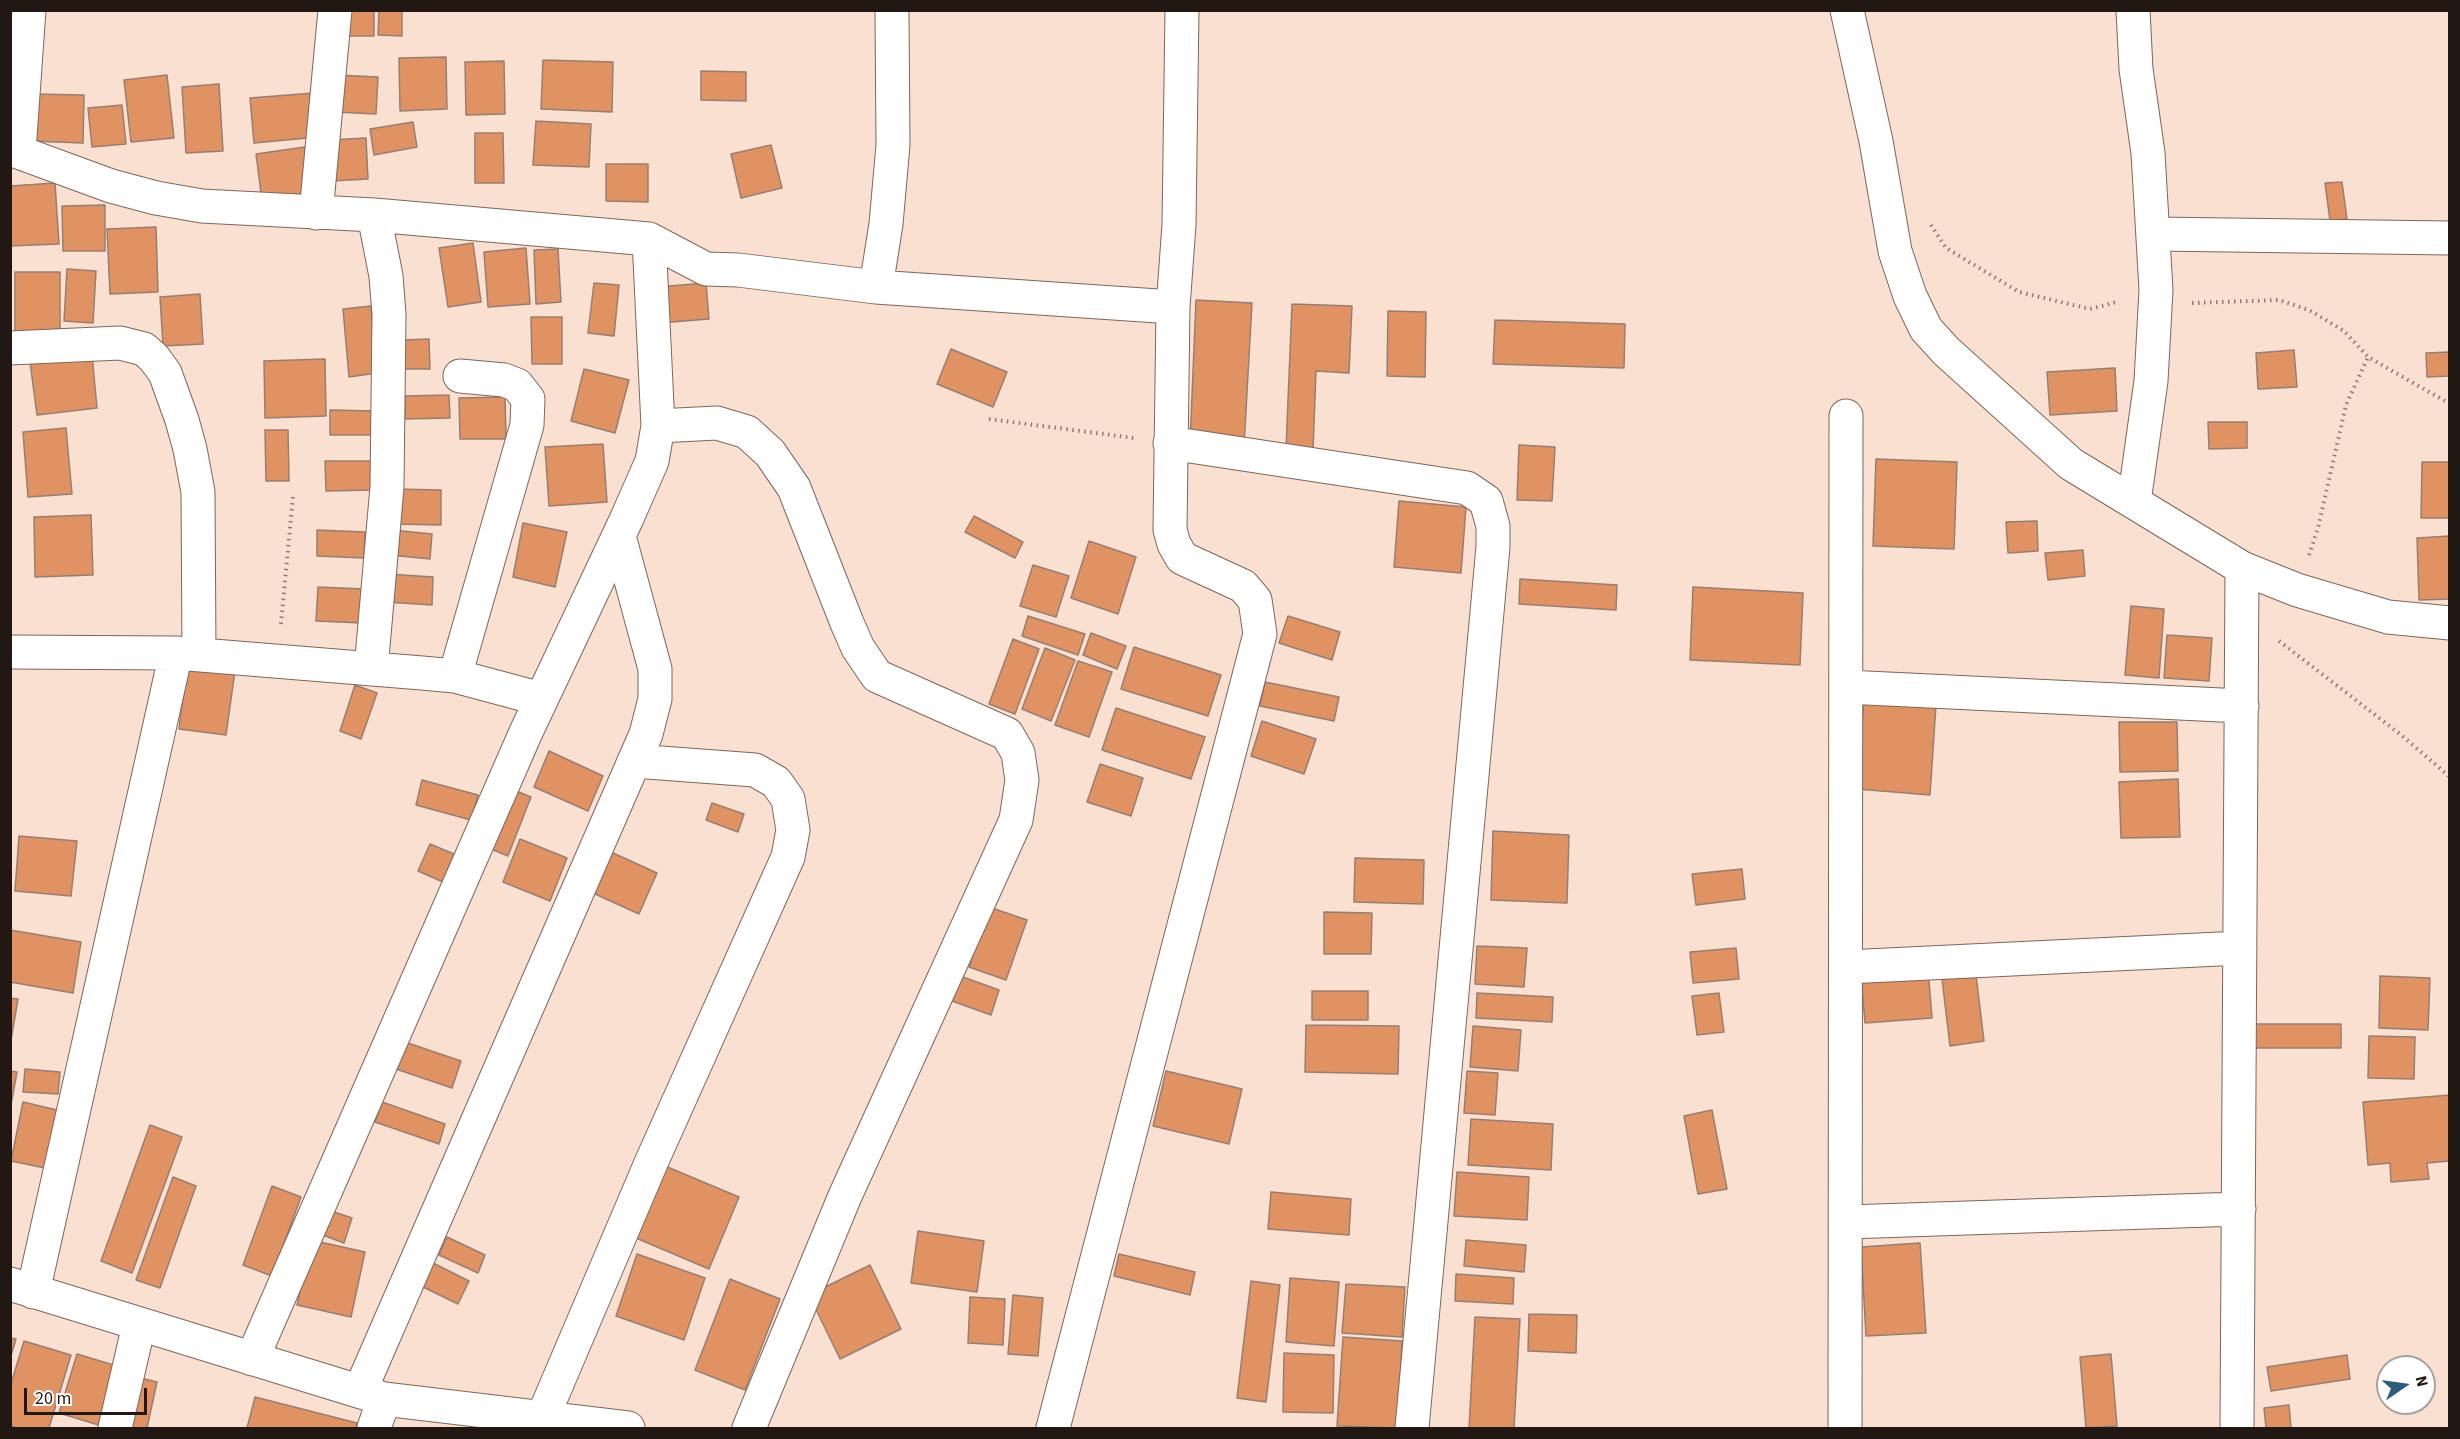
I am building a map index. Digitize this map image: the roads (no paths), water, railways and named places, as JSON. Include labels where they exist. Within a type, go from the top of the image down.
[{"type":"street","points":[[29,10],[15,150],[111,186],[156,198],[202,206],[374,215],[649,239],[706,269],[738,270],[876,286],[1173,307]]},
{"type":"street","points":[[316,213],[335,10]]},
{"type":"street","points":[[876,286],[886,224],[893,145],[892,10]]},
{"type":"street","points":[[1053,1428],[1260,634],[1255,600],[1243,586],[1182,558],[1174,544],[1170,530],[1173,307],[1179,225],[1182,10]]},
{"type":"street","points":[[1847,10],[1876,141],[1895,251],[1910,296],[1926,329],[1946,351],[2071,464],[2242,568],[2297,590],[2388,617],[2450,622]]},
{"type":"street","points":[[2133,10],[2136,69],[2148,153],[2156,290],[2151,381],[2134,502]]},
{"type":"street","points":[[371,669],[387,487],[389,314],[386,276],[374,215]]},
{"type":"street","points":[[2154,234],[2450,238]]},
{"type":"street","points":[[252,1359],[542,699],[652,461],[658,426],[649,239]]},
{"type":"street","points":[[10,348],[120,343],[144,349],[154,358],[165,374],[188,439],[198,492],[188,653],[22,1288],[252,1359],[373,1406],[628,1428]]},
{"type":"street","points":[[455,676],[520,455],[527,425],[528,408],[528,399],[517,385],[504,380],[460,376]]},
{"type":"street","points":[[1845,1428],[1846,416]]},
{"type":"street","points":[[658,426],[717,423],[747,432],[770,453],[794,488],[858,648],[877,676],[1007,734],[1018,753],[1022,780],[1016,820],[845,1196],[748,1428]]},
{"type":"street","points":[[1170,443],[1467,488],[1486,501],[1493,526],[1491,570],[1412,1428]]},
{"type":"street","points":[[373,1406],[646,734],[655,699],[654,669],[619,536]]},
{"type":"street","points":[[2237,1428],[2242,568]]},
{"type":"street","points":[[10,652],[188,653],[455,676],[542,699]]},
{"type":"street","points":[[1846,687],[2242,706]]},
{"type":"street","points":[[559,1423],[651,1163],[788,857],[793,830],[788,799],[776,782],[755,770],[634,761]]},
{"type":"street","points":[[1846,967],[2240,948]]},
{"type":"street","points":[[1846,1222],[2238,1209]]},
{"type":"street","points":[[115,1428],[139,1325]]}]
